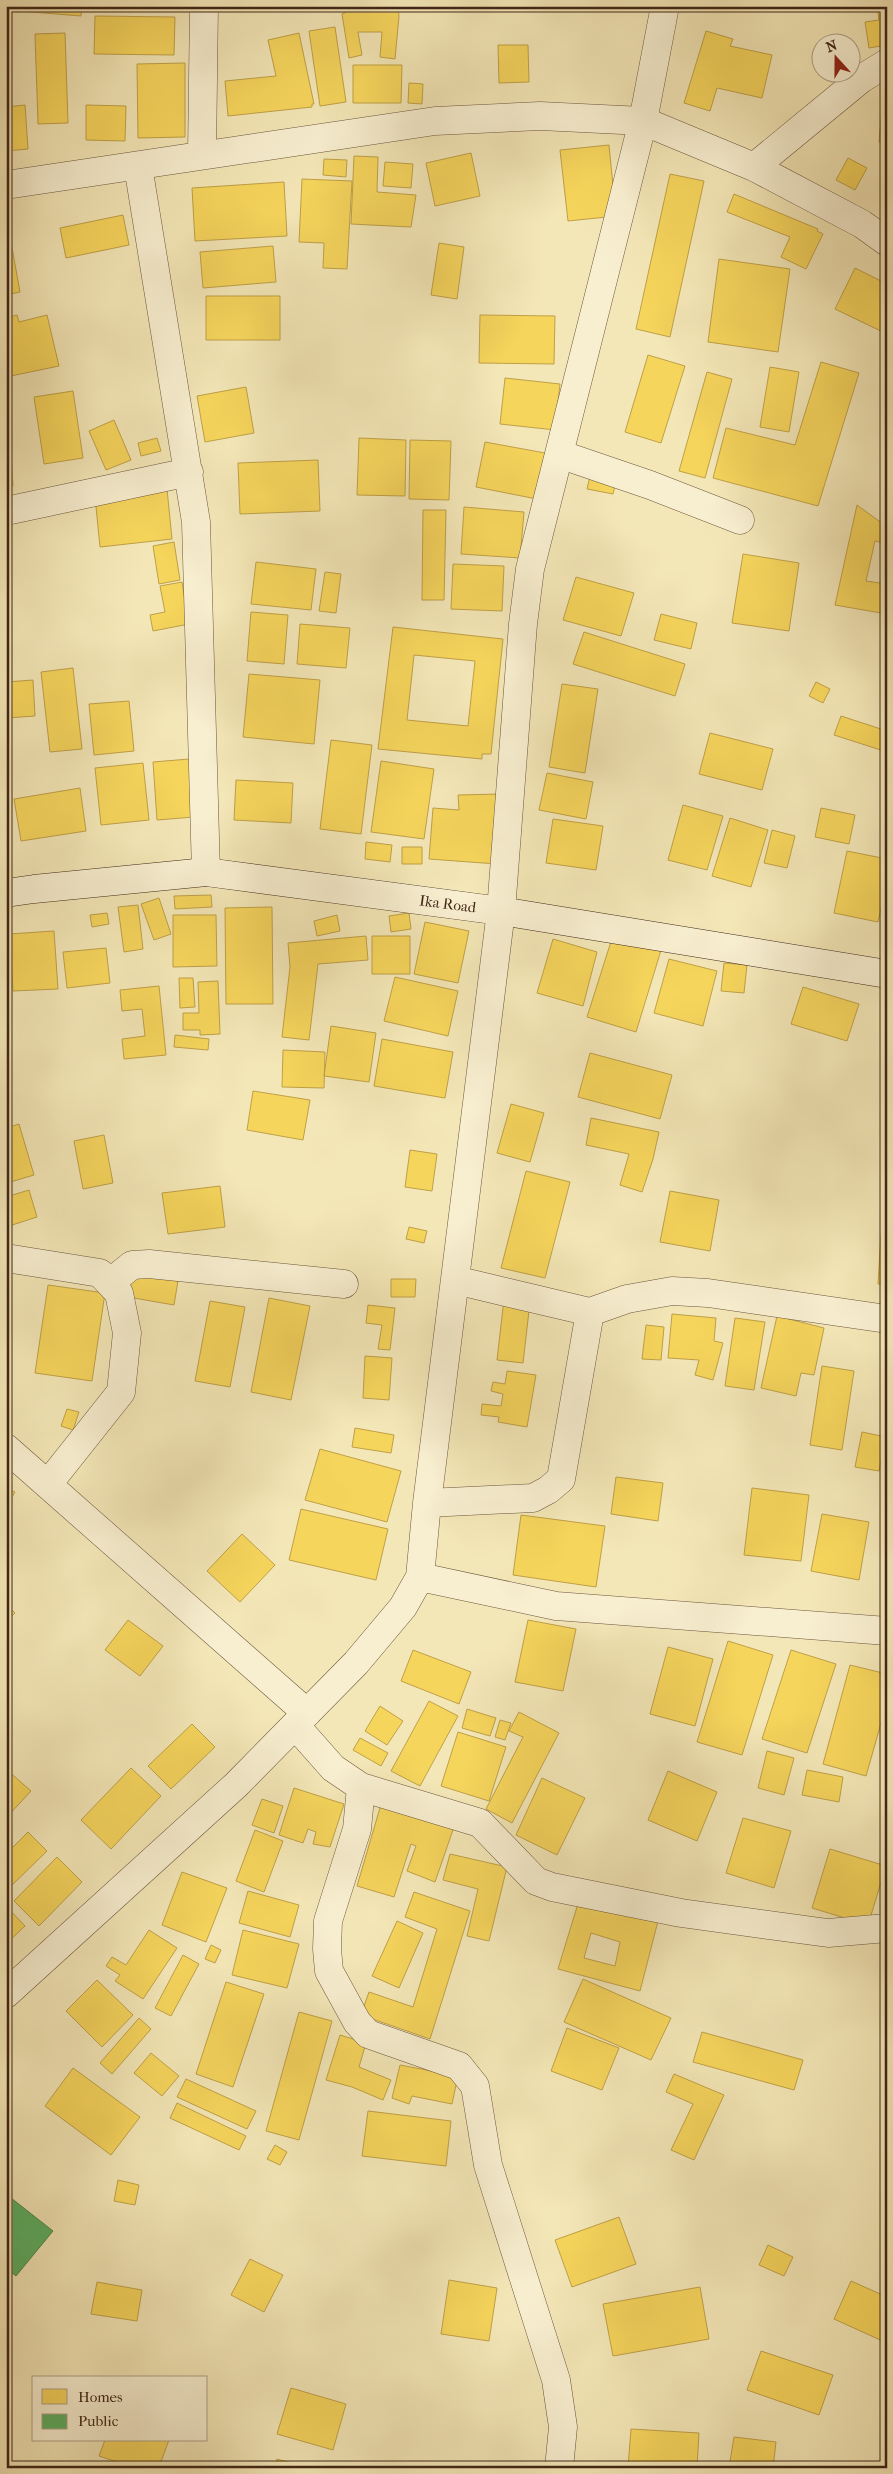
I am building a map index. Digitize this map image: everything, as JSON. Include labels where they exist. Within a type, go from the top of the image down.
[{"type":"street","points":[[202,154],[204,6]]},
{"type":"street","points":[[6,1994],[236,1785],[356,1663],[402,1607],[420,1577],[454,1280],[501,911],[523,624],[530,569],[643,121],[665,6]]},
{"type":"street","points":[[754,167],[861,78],[887,63]]},
{"type":"street","points":[[6,185],[138,166],[202,154],[435,121],[540,116],[643,121],[754,167],[862,224],[887,242]]},
{"type":"street","points":[[138,166],[196,522],[206,872]]},
{"type":"street","points":[[559,454],[650,485],[740,520]]},
{"type":"street","points":[[6,511],[189,472]]},
{"type":"street","name":"Ika Road","points":[[6,894],[34,889],[206,872],[501,911],[887,974]]},
{"type":"street","points":[[6,1258],[100,1273],[111,1282],[119,1293],[127,1333],[120,1392],[48,1484]]},
{"type":"street","points":[[111,1282],[132,1265],[149,1264],[344,1284]]},
{"type":"street","points":[[454,1280],[590,1312],[627,1300],[672,1291],[708,1293],[887,1319]]},
{"type":"street","points":[[427,1503],[533,1498],[548,1490],[561,1479],[590,1312]]},
{"type":"street","points":[[6,1448],[48,1484],[301,1719],[333,1768],[361,1787],[480,1823],[536,1881],[552,1887],[681,1913],[828,1933],[887,1928]]},
{"type":"street","points":[[420,1577],[556,1606],[887,1631]]},
{"type":"street","points":[[361,1787],[357,1829],[328,1921],[327,1949],[329,1971],[357,2022],[368,2034],[458,2066],[475,2086],[488,2165],[556,2380],[563,2427],[559,2468]]},
{"type":"building: Homes","points":[[6,6],[82,6],[81,16],[6,10]]},
{"type":"building: Homes","points":[[877,6],[887,6],[887,45],[869,48],[865,22],[879,20]]},
{"type":"building: Homes","points":[[346,7],[398,9],[395,59],[380,57],[382,32],[358,32],[362,55],[349,58],[342,14],[345,13]]},
{"type":"building: Homes","points":[[95,16],[175,17],[174,55],[94,54]]},
{"type":"building: Homes","points":[[335,27],[346,102],[320,106],[309,31]]},
{"type":"building: Homes","points":[[706,31],[733,39],[730,46],[772,55],[762,98],[717,88],[710,111],[684,103]]},
{"type":"building: Homes","points":[[65,33],[68,123],[38,124],[35,34]]},
{"type":"building: Homes","points":[[299,33],[314,104],[312,104],[312,107],[228,116],[225,81],[276,76],[268,40]]},
{"type":"building: Homes","points":[[498,45],[528,45],[529,82],[499,83]]},
{"type":"building: Homes","points":[[185,63],[185,137],[138,138],[137,64]]},
{"type":"building: Homes","points":[[353,65],[402,65],[401,103],[353,103]]},
{"type":"building: Homes","points":[[885,74],[887,74],[887,143],[879,142]]},
{"type":"building: Homes","points":[[409,83],[423,84],[422,104],[408,103]]},
{"type":"building: Homes","points":[[25,105],[28,149],[6,151],[6,107]]},
{"type":"building: Homes","points":[[86,105],[126,106],[125,141],[86,140]]},
{"type":"building: Homes","points":[[609,145],[616,216],[568,221],[560,150]]},
{"type":"building: Homes","points":[[471,153],[480,196],[435,206],[426,163]]},
{"type":"building: Homes","points":[[354,156],[378,157],[377,192],[416,195],[411,227],[351,224]]},
{"type":"building: Homes","points":[[848,158],[867,168],[855,190],[836,180]]},
{"type":"building: Homes","points":[[324,159],[347,160],[346,177],[323,175]]},
{"type":"building: Homes","points":[[385,162],[413,164],[411,188],[383,186]]},
{"type":"building: Homes","points":[[670,174],[704,181],[670,337],[636,329]]},
{"type":"building: Homes","points":[[302,179],[352,181],[347,269],[323,268],[324,243],[299,242]]},
{"type":"building: Homes","points":[[284,182],[287,236],[195,241],[192,188]]},
{"type":"building: Homes","points":[[734,194],[818,229],[817,231],[823,234],[806,269],[781,257],[790,237],[727,212]]},
{"type":"building: Homes","points":[[123,215],[129,245],[66,258],[60,228]]},
{"type":"building: Homes","points":[[9,231],[20,292],[6,295],[6,232]]},
{"type":"building: Homes","points":[[439,243],[464,247],[457,299],[431,295]]},
{"type":"building: Homes","points":[[273,246],[276,282],[203,288],[200,252]]},
{"type":"building: Homes","points":[[719,259],[790,269],[778,352],[708,342]]},
{"type":"building: Homes","points":[[855,268],[887,284],[887,334],[835,309]]},
{"type":"building: Homes","points":[[206,296],[280,296],[280,340],[206,340]]},
{"type":"building: Homes","points":[[17,315],[19,322],[47,315],[59,366],[6,377],[6,318]]},
{"type":"building: Homes","points":[[480,315],[555,316],[554,364],[479,363]]},
{"type":"building: Homes","points":[[648,355],[685,366],[661,443],[625,432]]},
{"type":"building: Homes","points":[[821,362],[859,373],[818,506],[713,478],[726,428],[795,445]]},
{"type":"building: Homes","points":[[770,367],[799,372],[789,432],[760,427]]},
{"type":"building: Homes","points":[[707,372],[732,379],[705,478],[679,471]]},
{"type":"building: Homes","points":[[505,378],[560,384],[555,430],[500,424]]},
{"type":"building: Homes","points":[[246,387],[254,433],[205,442],[197,396]]},
{"type":"building: Homes","points":[[73,391],[83,458],[44,464],[34,397]]},
{"type":"building: Homes","points":[[114,420],[131,460],[106,470],[89,431]]},
{"type":"building: Homes","points":[[6,422],[9,422],[13,486],[6,487]]},
{"type":"building: Homes","points":[[157,438],[161,451],[141,456],[138,443]]},
{"type":"building: Homes","points":[[359,438],[406,440],[405,496],[357,495]]},
{"type":"building: Homes","points":[[410,440],[451,441],[449,500],[409,499]]},
{"type":"building: Homes","points":[[485,442],[545,453],[537,499],[476,487]]},
{"type":"building: Homes","points":[[318,460],[320,511],[240,514],[238,463]]},
{"type":"building: Homes","points":[[590,476],[616,481],[613,494],[587,489]]},
{"type":"building: Homes","points":[[167,489],[172,539],[100,547],[95,497]]},
{"type":"building: Homes","points":[[857,505],[887,527],[887,544],[875,541],[866,581],[887,584],[887,614],[835,605]]},
{"type":"building: Homes","points":[[464,507],[524,512],[520,558],[461,554]]},
{"type":"building: Homes","points":[[423,510],[446,510],[444,600],[422,600]]},
{"type":"building: Homes","points":[[174,542],[180,580],[159,584],[153,546]]},
{"type":"building: Homes","points":[[743,554],[799,563],[789,631],[732,623]]},
{"type":"building: Homes","points":[[256,562],[316,569],[311,610],[251,604]]},
{"type":"building: Homes","points":[[453,564],[504,566],[502,611],[451,609]]},
{"type":"building: Homes","points":[[325,572],[341,574],[336,613],[319,611]]},
{"type":"building: Homes","points":[[576,577],[634,593],[621,636],[563,620]]},
{"type":"building: Homes","points":[[182,582],[189,624],[153,631],[150,615],[165,612],[160,586]]},
{"type":"building: Homes","points":[[251,612],[288,615],[284,664],[247,661]]},
{"type":"building: Homes","points":[[661,614],[697,623],[691,649],[654,640]]},
{"type":"building: Homes","points":[[300,624],[350,628],[346,668],[297,664]]},
{"type":"building: Homes","points":[[393,627],[503,639],[491,754],[482,754],[482,759],[378,749]],"holes":[[[414,655],[475,661],[468,726],[407,720]]]},
{"type":"building: Homes","points":[[584,632],[685,664],[675,696],[573,664]]},
{"type":"building: Homes","points":[[73,668],[82,749],[50,752],[41,672]]},
{"type":"building: Homes","points":[[249,674],[320,680],[314,744],[243,737]]},
{"type":"building: Homes","points":[[33,680],[35,716],[7,718],[6,682]]},
{"type":"building: Homes","points":[[816,682],[830,689],[823,703],[809,696]]},
{"type":"building: Homes","points":[[562,684],[598,689],[585,773],[549,767]]},
{"type":"building: Homes","points":[[129,701],[134,751],[94,755],[89,704]]},
{"type":"building: Homes","points":[[841,716],[887,731],[887,752],[834,735]]},
{"type":"building: Homes","points":[[710,733],[773,749],[762,790],[699,774]]},
{"type":"building: Homes","points":[[331,740],[372,745],[361,834],[320,829]]},
{"type":"building: Homes","points":[[189,759],[194,817],[157,820],[153,762]]},
{"type":"building: Homes","points":[[381,761],[434,769],[424,839],[371,832]]},
{"type":"building: Homes","points":[[143,763],[149,820],[101,825],[95,768]]},
{"type":"building: Homes","points":[[547,773],[593,782],[586,819],[539,810]]},
{"type":"building: Homes","points":[[236,780],[293,783],[291,823],[234,820]]},
{"type":"building: Homes","points":[[80,788],[86,831],[21,841],[14,799]]},
{"type":"building: Homes","points":[[500,794],[497,864],[429,859],[433,808],[459,810],[458,795]]},
{"type":"building: Homes","points":[[683,805],[723,816],[707,870],[668,860]]},
{"type":"building: Homes","points":[[821,808],[855,815],[849,844],[815,837]]},
{"type":"building: Homes","points":[[730,818],[768,830],[751,887],[712,876]]},
{"type":"building: Homes","points":[[553,819],[603,826],[596,870],[546,863]]},
{"type":"building: Homes","points":[[772,830],[795,836],[787,868],[764,863]]},
{"type":"building: Homes","points":[[366,842],[392,845],[390,862],[365,859]]},
{"type":"building: Homes","points":[[402,847],[422,847],[422,864],[402,864]]},
{"type":"building: Homes","points":[[847,851],[887,859],[887,882],[878,922],[834,913]]},
{"type":"building: Homes","points":[[211,895],[212,907],[175,909],[174,896]]},
{"type":"building: Homes","points":[[159,898],[171,934],[154,940],[141,904]]},
{"type":"building: Homes","points":[[138,905],[143,949],[124,952],[118,907]]},
{"type":"building: Homes","points":[[272,907],[273,1004],[226,1004],[225,908]]},
{"type":"building: Homes","points":[[107,913],[109,924],[92,927],[90,915]]},
{"type":"building: Homes","points":[[409,913],[411,929],[391,932],[389,916]]},
{"type":"building: Homes","points":[[173,915],[216,915],[217,966],[173,967]]},
{"type":"building: Homes","points":[[337,915],[340,931],[317,936],[314,921]]},
{"type":"building: Homes","points":[[425,922],[469,931],[458,983],[414,974]]},
{"type":"building: Homes","points":[[54,931],[58,989],[13,991],[9,934]]},
{"type":"building: Homes","points":[[614,932],[662,947],[636,1032],[587,1017]]},
{"type":"building: Homes","points":[[366,936],[368,960],[318,964],[309,1040],[282,1037],[290,967],[288,943]]},
{"type":"building: Homes","points":[[372,936],[410,936],[410,974],[372,974]]},
{"type":"building: Homes","points":[[553,939],[597,952],[583,1006],[537,993]]},
{"type":"building: Homes","points":[[106,948],[110,983],[67,988],[63,952]]},
{"type":"building: Homes","points":[[669,959],[717,971],[703,1026],[654,1013]]},
{"type":"building: Homes","points":[[724,963],[747,965],[744,993],[721,991]]},
{"type":"building: Homes","points":[[395,977],[458,991],[448,1036],[384,1021]]},
{"type":"building: Homes","points":[[179,978],[193,978],[195,1007],[180,1008]]},
{"type":"building: Homes","points":[[218,981],[220,1034],[200,1035],[200,1030],[183,1030],[183,1013],[199,1013],[198,982]]},
{"type":"building: Homes","points":[[159,986],[166,1055],[124,1059],[122,1039],[145,1036],[142,1009],[122,1011],[120,990]]},
{"type":"building: Homes","points":[[803,987],[859,1004],[847,1041],[791,1024]]},
{"type":"building: Homes","points":[[331,1026],[376,1033],[369,1082],[324,1076]]},
{"type":"building: Homes","points":[[175,1035],[209,1039],[208,1050],[174,1047]]},
{"type":"building: Homes","points":[[382,1039],[453,1052],[445,1098],[374,1086]]},
{"type":"building: Homes","points":[[283,1050],[325,1052],[324,1088],[282,1087]]},
{"type":"building: Homes","points":[[590,1053],[672,1075],[660,1119],[578,1097]]},
{"type":"building: Homes","points":[[253,1091],[310,1100],[303,1140],[247,1130]]},
{"type":"building: Homes","points":[[511,1104],[544,1113],[530,1162],[497,1153]]},
{"type":"building: Homes","points":[[591,1118],[659,1132],[653,1159],[642,1192],[620,1185],[629,1154],[586,1145]]},
{"type":"building: Homes","points":[[19,1124],[34,1175],[7,1183],[6,1128]]},
{"type":"building: Homes","points":[[104,1135],[113,1183],[83,1189],[74,1141]]},
{"type":"building: Homes","points":[[410,1150],[437,1154],[432,1191],[405,1187]]},
{"type":"building: Homes","points":[[526,1171],[570,1182],[545,1278],[501,1268]]},
{"type":"building: Homes","points":[[220,1186],[225,1227],[168,1234],[162,1193]]},
{"type":"building: Homes","points":[[29,1190],[37,1217],[6,1227],[6,1197]]},
{"type":"building: Homes","points":[[670,1191],[719,1200],[710,1251],[660,1242]]},
{"type":"building: Homes","points":[[409,1227],[427,1231],[424,1243],[406,1239]]},
{"type":"building: Homes","points":[[881,1234],[887,1234],[887,1284],[878,1284]]},
{"type":"building: Homes","points":[[133,1273],[178,1281],[174,1305],[128,1297]]},
{"type":"building: Homes","points":[[391,1279],[416,1279],[415,1297],[391,1297]]},
{"type":"building: Homes","points":[[48,1285],[105,1293],[92,1381],[35,1373]]},
{"type":"building: Homes","points":[[269,1298],[310,1306],[291,1400],[251,1392]]},
{"type":"building: Homes","points":[[504,1299],[530,1302],[523,1363],[497,1360]]},
{"type":"building: Homes","points":[[210,1301],[245,1307],[230,1387],[195,1381]]},
{"type":"building: Homes","points":[[368,1305],[395,1308],[390,1350],[378,1349],[382,1325],[366,1323]]},
{"type":"building: Homes","points":[[672,1314],[716,1318],[714,1341],[723,1343],[713,1380],[695,1375],[699,1360],[668,1358]]},
{"type":"building: Homes","points":[[777,1316],[824,1328],[814,1375],[801,1373],[796,1396],[761,1388]]},
{"type":"building: Homes","points":[[735,1318],[765,1322],[754,1390],[725,1386]]},
{"type":"building: Homes","points":[[646,1325],[664,1327],[661,1360],[642,1359]]},
{"type":"building: Homes","points":[[365,1356],[392,1358],[389,1400],[363,1398]]},
{"type":"building: Homes","points":[[822,1366],[854,1371],[842,1450],[810,1445]]},
{"type":"building: Homes","points":[[507,1371],[536,1375],[527,1427],[498,1422],[499,1417],[481,1415],[482,1404],[501,1406],[503,1394],[491,1391],[493,1382],[505,1384]]},
{"type":"building: Homes","points":[[67,1409],[79,1412],[73,1430],[61,1426]]},
{"type":"building: Homes","points":[[355,1428],[394,1435],[391,1453],[352,1447]]},
{"type":"building: Homes","points":[[862,1432],[886,1437],[879,1471],[855,1467]]},
{"type":"building: Homes","points":[[320,1449],[401,1471],[387,1522],[305,1500]]},
{"type":"building: Homes","points":[[616,1477],[663,1483],[658,1521],[611,1514]]},
{"type":"building: Homes","points":[[6,1488],[15,1492],[6,1507]]},
{"type":"building: Homes","points":[[752,1488],[809,1495],[801,1561],[744,1555]]},
{"type":"building: Homes","points":[[301,1509],[388,1529],[376,1580],[289,1560]]},
{"type":"building: Homes","points":[[822,1514],[869,1522],[859,1580],[811,1571]]},
{"type":"building: Homes","points":[[521,1515],[605,1526],[596,1587],[513,1575]]},
{"type":"building: Homes","points":[[242,1534],[275,1565],[240,1602],[207,1571]]},
{"type":"building: Homes","points":[[6,1604],[15,1613],[6,1622]]},
{"type":"building: Homes","points":[[128,1620],[163,1646],[140,1676],[105,1650]]},
{"type":"building: Homes","points":[[528,1620],[576,1629],[563,1691],[515,1682]]},
{"type":"building: Homes","points":[[728,1641],[773,1655],[742,1755],[697,1742]]},
{"type":"building: Homes","points":[[668,1647],[713,1659],[695,1726],[650,1714]]},
{"type":"building: Homes","points":[[413,1650],[471,1672],[459,1704],[401,1681]]},
{"type":"building: Homes","points":[[791,1650],[836,1664],[807,1753],[762,1739]]},
{"type":"building: Homes","points":[[850,1665],[887,1674],[887,1702],[866,1776],[823,1764]]},
{"type":"building: Homes","points":[[429,1701],[458,1716],[420,1786],[391,1771]]},
{"type":"building: Homes","points":[[380,1706],[403,1721],[387,1745],[365,1731]]},
{"type":"building: Homes","points":[[467,1709],[496,1718],[490,1736],[462,1728]]},
{"type":"building: Homes","points":[[519,1712],[559,1733],[512,1823],[486,1809],[523,1737],[509,1731]]},
{"type":"building: Homes","points":[[500,1720],[511,1723],[505,1740],[495,1737]]},
{"type":"building: Homes","points":[[192,1724],[215,1747],[171,1789],[148,1766]]},
{"type":"building: Homes","points":[[458,1732],[506,1747],[489,1801],[441,1786]]},
{"type":"building: Homes","points":[[360,1738],[388,1753],[381,1766],[353,1750]]},
{"type":"building: Homes","points":[[767,1751],[794,1758],[784,1795],[758,1788]]},
{"type":"building: Homes","points":[[131,1768],[161,1796],[111,1849],[81,1820]]},
{"type":"building: Homes","points":[[6,1769],[31,1791],[6,1818]]},
{"type":"building: Homes","points":[[807,1770],[843,1777],[839,1802],[802,1795]]},
{"type":"building: Homes","points":[[668,1771],[717,1792],[697,1841],[648,1820]]},
{"type":"building: Homes","points":[[542,1778],[585,1798],[557,1855],[516,1835]]},
{"type":"building: Homes","points":[[294,1788],[344,1804],[330,1847],[313,1844],[316,1832],[308,1829],[303,1843],[279,1835]]},
{"type":"building: Homes","points":[[262,1799],[283,1806],[274,1833],[252,1825]]},
{"type":"building: Homes","points":[[382,1801],[455,1824],[435,1882],[407,1871],[416,1846],[411,1844],[394,1897],[357,1886]]},
{"type":"building: Homes","points":[[743,1818],[791,1831],[774,1888],[726,1873]]},
{"type":"building: Homes","points":[[255,1830],[283,1841],[264,1892],[236,1881]]},
{"type":"building: Homes","points":[[28,1832],[47,1851],[6,1891],[6,1854]]},
{"type":"building: Homes","points":[[830,1849],[886,1866],[868,1925],[812,1908]]},
{"type":"building: Homes","points":[[450,1854],[507,1867],[489,1941],[467,1936],[478,1889],[443,1880]]},
{"type":"building: Homes","points":[[57,1857],[82,1882],[39,1926],[14,1901]]},
{"type":"building: Homes","points":[[182,1872],[227,1888],[206,1942],[162,1925]]},
{"type":"building: Homes","points":[[248,1891],[299,1905],[290,1937],[239,1923]]},
{"type":"building: Homes","points":[[414,1892],[470,1911],[430,2039],[361,2015],[369,1992],[413,2007],[437,1929],[405,1917]]},
{"type":"building: Homes","points":[[580,1897],[658,1921],[640,1991],[558,1969]],"holes":[[[591,1933],[620,1942],[615,1966],[584,1958]]]},
{"type":"building: Homes","points":[[6,1906],[25,1926],[6,1944]]},
{"type":"building: Homes","points":[[397,1921],[423,1933],[399,1988],[372,1976]]},
{"type":"building: Homes","points":[[149,1930],[177,1948],[143,1999],[115,1981],[120,1975],[106,1966],[112,1957],[126,1965]]},
{"type":"building: Homes","points":[[243,1930],[299,1944],[287,1988],[232,1975]]},
{"type":"building: Homes","points":[[211,1945],[221,1950],[215,1963],[205,1959]]},
{"type":"building: Homes","points":[[183,1955],[199,1964],[171,2016],[155,2008]]},
{"type":"building: Homes","points":[[583,1979],[671,2018],[651,2060],[564,2022]]},
{"type":"building: Homes","points":[[97,1980],[133,2015],[102,2047],[66,2011]]},
{"type":"building: Homes","points":[[226,1982],[264,1994],[233,2087],[196,2074]]},
{"type":"building: Homes","points":[[299,2012],[332,2021],[299,2140],[266,2131]]},
{"type":"building: Homes","points":[[139,2018],[151,2029],[112,2074],[100,2063]]},
{"type":"building: Homes","points":[[567,2028],[619,2048],[602,2090],[551,2071]]},
{"type":"building: Homes","points":[[702,2032],[803,2060],[794,2090],[693,2062]]},
{"type":"building: Homes","points":[[340,2035],[366,2043],[359,2067],[391,2080],[383,2100],[352,2087],[326,2080]]},
{"type":"building: Homes","points":[[151,2053],[179,2076],[162,2096],[134,2073]]},
{"type":"building: Homes","points":[[400,2065],[458,2076],[452,2104],[412,2096],[409,2104],[392,2098]]},
{"type":"building: Homes","points":[[73,2068],[140,2117],[111,2155],[45,2106]]},
{"type":"building: Homes","points":[[674,2074],[724,2095],[694,2160],[671,2150],[693,2104],[666,2092]]},
{"type":"building: Homes","points":[[186,2079],[256,2111],[247,2129],[177,2097]]},
{"type":"building: Homes","points":[[177,2103],[246,2136],[239,2150],[170,2118]]},
{"type":"building: Homes","points":[[368,2111],[451,2121],[446,2166],[362,2156]]},
{"type":"building: Homes","points":[[275,2145],[287,2152],[280,2165],[267,2159]]},
{"type":"building: Homes","points":[[118,2180],[139,2185],[135,2205],[114,2201]]},
{"type":"building: Homes","points":[[619,2217],[636,2264],[572,2287],[555,2240]]},
{"type":"building: Homes","points":[[768,2245],[793,2257],[784,2276],[759,2265]]},
{"type":"building: Homes","points":[[250,2259],[283,2275],[264,2312],[231,2295]]},
{"type":"building: Homes","points":[[449,2280],[497,2288],[489,2341],[441,2334]]},
{"type":"building: Homes","points":[[851,2281],[887,2297],[887,2343],[834,2319]]},
{"type":"building: Homes","points":[[97,2282],[142,2290],[137,2321],[91,2314]]},
{"type":"building: Homes","points":[[700,2287],[709,2339],[613,2356],[603,2304]]},
{"type":"building: Homes","points":[[761,2351],[833,2375],[819,2415],[747,2390]]},
{"type":"building: Homes","points":[[291,2388],[346,2404],[333,2450],[277,2434]]},
{"type":"building: Homes","points":[[631,2429],[699,2433],[697,2468],[628,2468]]},
{"type":"building: Homes","points":[[734,2437],[776,2442],[773,2468],[729,2468]]},
{"type":"building: Homes","points":[[104,2442],[168,2442],[159,2467],[152,2465],[151,2468],[135,2468],[99,2456]]},
{"type":"building: Homes","points":[[277,2459],[306,2467],[275,2468]]},
{"type":"building: Public","points":[[6,2194],[53,2231],[16,2276],[6,2268]]}]
